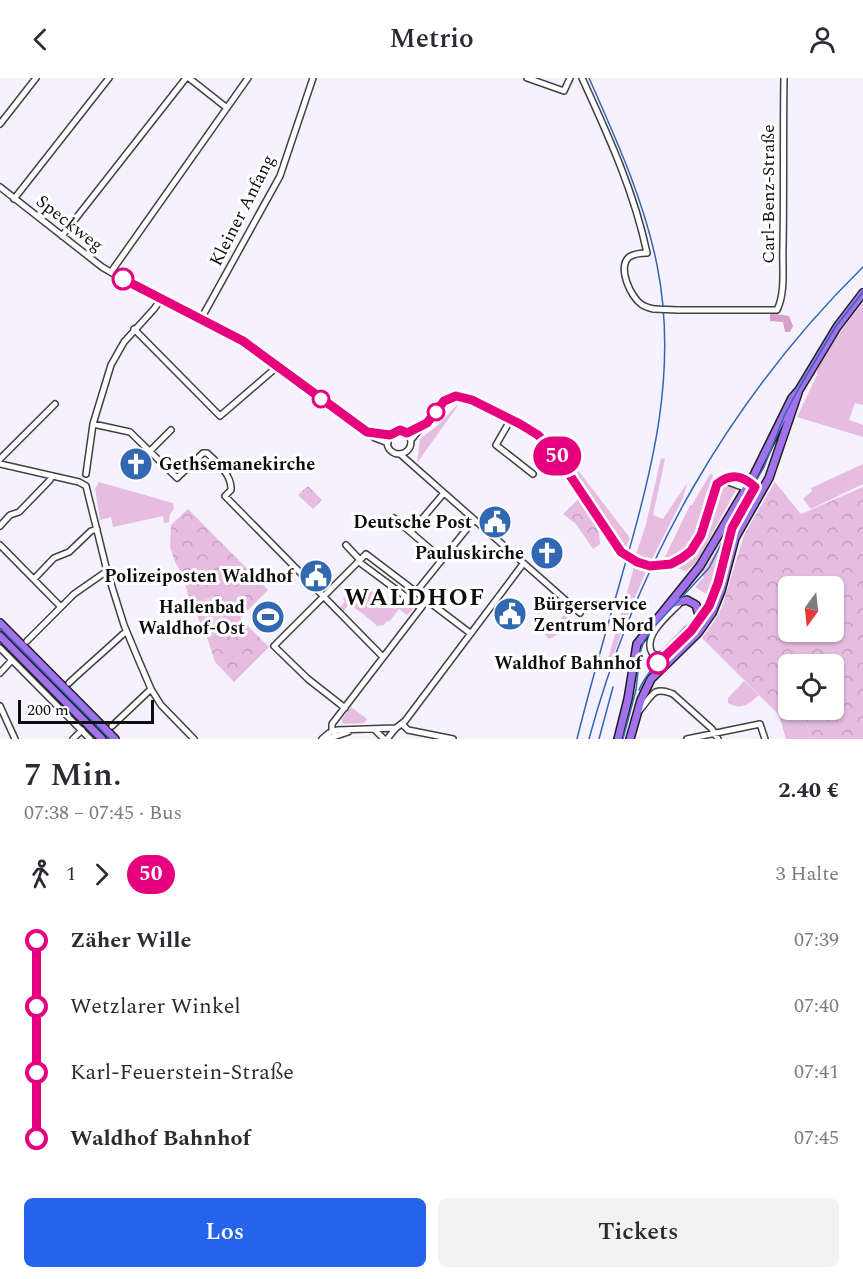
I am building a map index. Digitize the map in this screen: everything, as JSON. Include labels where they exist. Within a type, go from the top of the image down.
[{"type":"main road","points":[[618,739],[628,699],[637,644],[696,573],[748,485],[780,418],[837,327],[863,294]]},
{"type":"main road","points":[[631,738],[645,688],[712,613],[721,591],[735,538],[775,462],[799,390]]},
{"type":"main road","points":[[670,604],[682,601],[694,604],[698,608],[699,624],[692,638]]},
{"type":"main road","points":[[0,623],[115,739]]},
{"type":"main road","points":[[0,636],[102,739]]},
{"type":"street","points":[[0,124],[36,78]]},
{"type":"street","points":[[14,199],[109,78]]},
{"type":"street","points":[[62,236],[187,78],[227,108]]},
{"type":"street","points":[[111,272],[248,78]]},
{"type":"street","name":"Kleiner Anfang","points":[[201,319],[280,176],[313,78]]},
{"type":"street","points":[[527,78],[564,92],[570,78]]},
{"type":"street","name":"Carl-Benz-Straße","points":[[582,78],[630,190],[641,225],[647,253],[630,257],[626,263],[625,276],[634,297],[647,307],[678,310],[753,311],[777,310],[782,297],[784,78]]},
{"type":"street","name":"Speckweg","points":[[0,187],[111,272],[243,341],[375,438],[388,443],[390,450],[400,454],[580,613]]},
{"type":"street","points":[[86,474],[93,424],[116,354],[160,299]]},
{"type":"street","points":[[134,329],[220,416],[224,415],[278,366]]},
{"type":"street","points":[[412,465],[408,451],[411,440],[444,401],[456,396],[472,400],[534,433],[552,449],[615,544],[630,558],[644,565],[671,564],[691,551],[701,535],[714,488],[723,480],[730,476],[738,477],[760,493]]},
{"type":"street","points":[[55,404],[0,462],[83,483],[89,492],[107,571],[127,632],[151,689],[161,705],[194,739]]},
{"type":"street","points":[[511,419],[496,446],[533,474]]},
{"type":"street","name":"Speckweg","points":[[367,432],[390,435],[400,430],[407,433],[427,423]]},
{"type":"street","points":[[93,424],[130,432],[177,478],[203,453],[207,453],[226,474],[231,484],[231,490],[225,496],[383,657]]},
{"type":"street","points":[[150,451],[171,430]]},
{"type":"street","points":[[407,433],[411,440]]},
{"type":"street","points":[[388,443],[390,435]]},
{"type":"street","points":[[400,454],[408,451]]},
{"type":"street","points":[[0,526],[10,515],[19,512],[52,476]]},
{"type":"street","points":[[411,532],[444,493]]},
{"type":"street","points":[[394,518],[442,559]]},
{"type":"street","points":[[416,592],[474,520]]},
{"type":"street","points":[[34,579],[54,558],[69,552],[91,531],[97,529]]},
{"type":"street","points":[[0,545],[61,607]]},
{"type":"street","points":[[346,545],[359,561],[421,608]]},
{"type":"street","points":[[345,708],[308,679],[274,646],[366,554],[471,633]]},
{"type":"street","points":[[374,729],[386,739],[402,724],[523,564]]},
{"type":"street","points":[[27,641],[87,584],[107,571]]},
{"type":"street","points":[[327,739],[335,732],[337,718],[427,600]]},
{"type":"street","points":[[682,601],[654,633],[649,644],[652,653],[658,656],[664,653],[700,617]]},
{"type":"street","points":[[69,684],[93,660],[99,658],[127,632]]},
{"type":"street","points":[[0,648],[90,739]]},
{"type":"street","points":[[0,673],[12,660]]},
{"type":"street","points":[[112,726],[151,689]]},
{"type":"street","points":[[638,712],[652,694],[666,691],[674,694],[717,736]]},
{"type":"street","points":[[0,706],[15,739]]},
{"type":"street","points":[[402,724],[408,730],[453,739]]},
{"type":"street","points":[[687,739],[717,736],[760,724],[765,739]]},
{"type":"street","points":[[322,739],[335,732],[396,728]]},
{"type":"street","points":[[73,739],[82,730]]},
{"type":"green space","points":[[863,303],[863,405],[855,403],[849,420],[863,425],[863,437],[797,417],[817,375],[817,370],[838,335]]},
{"type":"green space","points":[[770,313],[789,316],[793,326],[790,332],[785,332],[783,322],[770,321]]},
{"type":"green space","points":[[457,405],[417,463],[420,439],[438,425]]},
{"type":"green space","points":[[564,455],[630,538],[626,548]]},
{"type":"green space","points":[[661,458],[665,459],[653,515],[663,519],[687,483],[683,498],[652,559],[636,555],[646,524]]},
{"type":"green space","points":[[863,464],[863,484],[811,509],[803,499],[812,491],[811,488]]},
{"type":"green space","points":[[710,474],[713,475],[712,481],[693,538],[677,554],[664,559],[690,505]]},
{"type":"green space","points":[[99,482],[173,503],[174,509],[170,514],[169,522],[164,523],[163,516],[113,527],[111,517],[100,520],[95,489]]},
{"type":"green space","points":[[775,482],[801,514],[863,487],[863,739],[811,739],[805,720],[844,720],[844,654],[778,654],[778,714],[702,638],[722,607],[744,535]]},
{"type":"green space","points":[[731,485],[737,488],[697,562],[686,571],[673,567],[688,558],[699,546],[710,523],[720,490]]},
{"type":"green space","points":[[308,486],[322,500],[313,509],[298,495]]},
{"type":"green space","points":[[745,493],[752,497],[734,530],[717,591],[701,624],[702,617],[711,601],[706,594],[695,587],[704,577],[701,575],[715,553]]},
{"type":"green space","points":[[578,499],[599,532],[600,544],[593,549],[576,524],[563,514]]},
{"type":"green space","points":[[188,509],[268,590],[240,618],[269,647],[234,682],[215,662],[188,595],[183,575],[170,547],[171,525]]},
{"type":"green space","points":[[633,564],[647,569],[612,660],[608,659]]},
{"type":"green space","points":[[358,588],[370,590],[389,604],[394,597],[396,599],[391,606],[395,609],[403,599],[414,608],[407,615],[399,609],[389,622],[377,626],[349,604],[343,612],[339,608],[345,602],[343,599],[345,597],[349,600]]},
{"type":"green space","points":[[568,610],[572,614],[568,622],[560,632],[549,639],[542,631],[552,619],[557,623]]},
{"type":"green space","points":[[0,640],[98,739],[93,739],[0,646]]},
{"type":"green space","points":[[744,681],[759,695],[748,704],[741,706],[728,703],[728,698]]},
{"type":"green space","points":[[351,707],[367,719],[364,723],[344,724],[342,722]]},
{"type":"green space","points":[[780,720],[805,720],[811,739],[786,739]]},
{"type":"shaded area","points":[[213,596],[225,620],[209,628],[198,603]]},
{"type":"tram line","points":[[623,739],[636,690],[640,653],[644,641],[653,628],[709,568],[764,467],[785,414],[799,388],[836,326],[863,292]]},
{"type":"tram line","points":[[639,690],[651,670],[693,628],[706,611],[718,584],[727,545]]},
{"type":"tram line","points":[[0,628],[110,739]]},
{"type":"railway","points":[[577,739],[635,531],[653,456],[659,418],[665,342],[663,304],[657,265],[645,217],[589,78]]},
{"type":"railway","points":[[589,739],[609,673],[634,608],[662,546],[695,485],[731,427],[771,371],[815,317],[863,267]]},
{"type":"railway","points":[[599,739],[613,687]]},
{"type":"bus line","name":"50","points":[[123,279],[243,341],[367,432],[390,435],[400,430],[407,433],[427,423],[444,401],[456,396],[472,400],[530,429],[555,453],[621,552],[642,564],[668,565],[685,556],[699,539],[717,484],[730,476],[750,482],[755,487],[732,528],[718,583],[709,606],[691,631],[658,663]]},
{"type":"place","name":"Gethsemanekirche","points":[[136,464]]},
{"type":"place","name":"Deutsche Post","points":[[495,522]]},
{"type":"place","name":"Pauluskirche","points":[[547,553]]},
{"type":"place","name":"Polizeiposten Waldhof","points":[[316,576]]},
{"type":"place","name":"Bürgerservice Zentrum Nord","points":[[510,614]]},
{"type":"place","name":"Hallenbad Waldhof-Ost","points":[[268,617]]},
{"type":"place","name":"Waldhof Bahnhof","points":[[658,663]]},
{"type":"district","name":"WALDHOF","points":[[415,597]]}]
